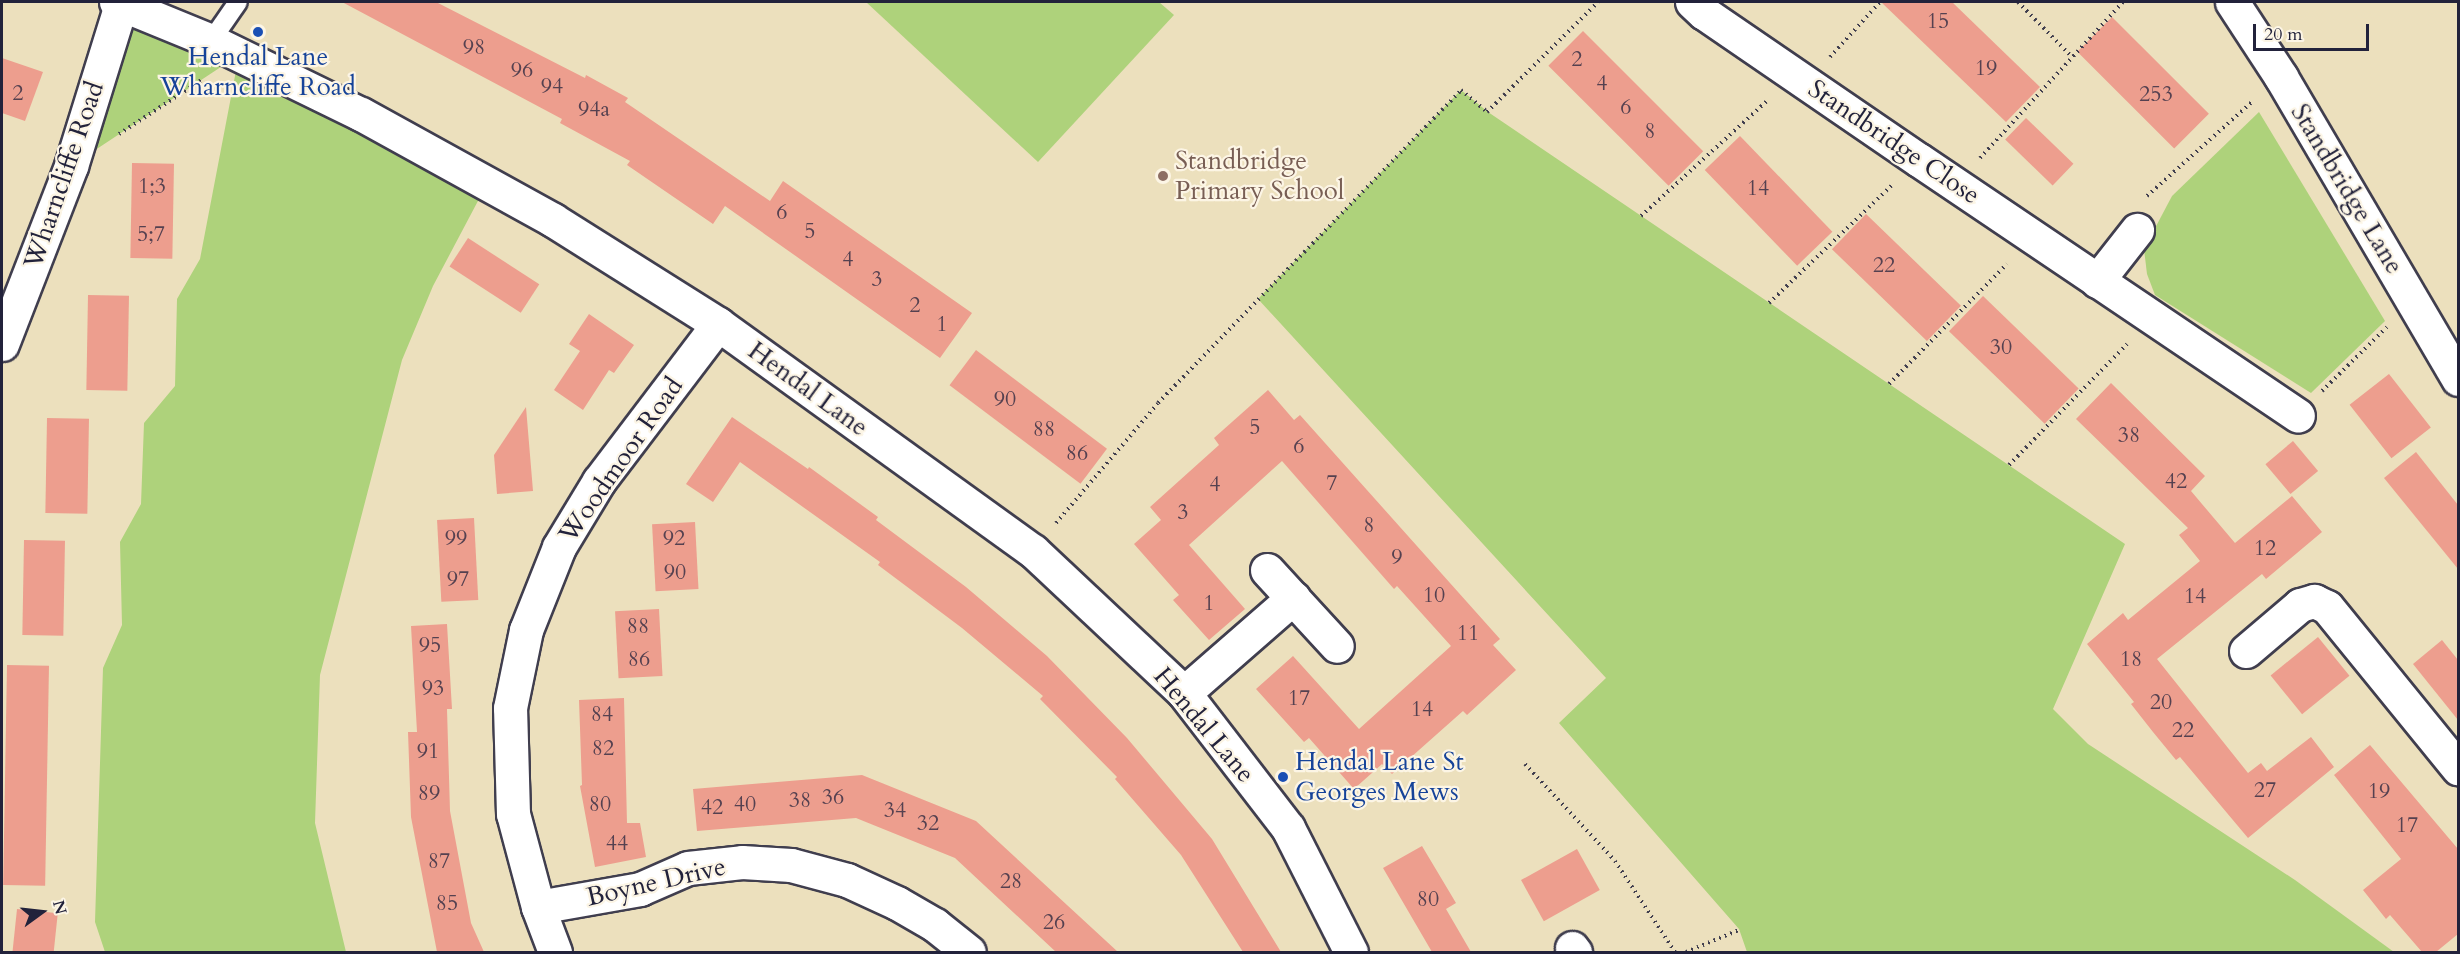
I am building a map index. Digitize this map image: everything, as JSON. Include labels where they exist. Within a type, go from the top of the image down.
[{"type":"street","name":"Standbridge Close","points":[[1692,2],[1704,13],[2033,238],[2298,416]]},
{"type":"street","name":"Standbridge Lane","points":[[2232,2],[2281,77],[2458,379]]},
{"type":"street","name":"Hendal Lane","points":[[118,3],[163,11],[225,48],[361,114],[553,220],[718,324],[1033,551],[1185,693],[1288,828],[1351,952]]},
{"type":"street","name":"Wharncliffe Road","points":[[2,344],[71,166],[118,3]]},
{"type":"street","points":[[2097,281],[2137,230]]},
{"type":"street","name":"Woodmoor Road","points":[[555,952],[538,907],[513,814],[510,708],[526,630],[559,547],[599,481],[718,324]]},
{"type":"street","points":[[1267,570],[1338,646]]},
{"type":"street","points":[[1185,693],[1293,598]]},
{"type":"street","points":[[2246,651],[2300,605],[2314,601],[2327,607],[2458,768]]},
{"type":"street","name":"Boyne Drive","points":[[538,907],[640,889],[688,868],[742,862],[791,865],[847,880],[897,903],[935,925],[969,952]]},
{"type":"lane","points":[[225,48],[238,2]]},
{"type":"path","points":[[1033,551],[1158,403],[1461,90],[1488,112],[1598,2]]},
{"type":"path","points":[[1641,216],[1801,79],[1880,2]]},
{"type":"path","points":[[2018,2],[2071,56]]},
{"type":"path","points":[[1956,185],[2071,56],[2123,2]]},
{"type":"path","points":[[71,166],[225,48]]},
{"type":"path","points":[[2137,230],[2123,218],[2281,77]]},
{"type":"path","points":[[1769,303],[1919,160]]},
{"type":"path","points":[[1889,384],[2033,238]]},
{"type":"path","points":[[2298,416],[2413,301]]},
{"type":"path","points":[[2009,465],[2152,318]]},
{"type":"path","points":[[1524,764],[1615,861],[1675,952]]},
{"type":"path","points":[[1686,952],[1739,930]]},
{"type":"green space","points":[[866,2],[1159,2],[1174,15],[1038,162]]},
{"type":"green space","points":[[121,4],[211,41],[361,114],[488,182],[433,286],[402,360],[320,675],[315,823],[346,952],[105,952],[95,922],[103,668],[122,625],[120,542],[141,504],[144,423],[175,386],[177,299],[200,259],[239,55],[71,166]]},
{"type":"green space","points":[[1461,90],[1488,112],[2125,544],[2053,709],[2088,744],[2295,880],[2394,952],[1747,952],[1739,929],[1559,723],[1606,678],[1258,299]]},
{"type":"green space","points":[[2259,112],[2385,321],[2311,393],[2155,295],[2147,274],[2144,249],[2172,196]]},
{"type":"building","points":[[342,2],[436,2],[585,78],[586,75],[628,98],[625,102],[770,201],[783,181],[972,313],[940,358],[725,206],[713,224],[627,165],[630,161],[560,123],[562,119]]},
{"type":"building","points":[[1881,2],[1952,2],[2040,87],[2006,122]]},
{"type":"building","points":[[2112,17],[2209,114],[2174,149],[2077,52]]},
{"type":"building","points":[[1583,31],[1703,151],[1669,186],[1548,66]]},
{"type":"building","points":[[2,58],[43,72],[25,121],[2,113]]},
{"type":"building","points":[[2026,118],[2073,164],[2053,185],[2005,140]]},
{"type":"building","points":[[1740,136],[1832,232],[1797,266],[1705,170]]},
{"type":"building","points":[[132,163],[174,164],[172,259],[130,258]]},
{"type":"building","points":[[1866,214],[1961,306],[1927,341],[1832,249]]},
{"type":"building","points":[[468,238],[539,284],[521,313],[449,267]]},
{"type":"building","points":[[88,295],[129,296],[127,391],[86,390]]},
{"type":"building","points":[[1983,296],[2079,388],[2045,424],[1949,331]]},
{"type":"building","points":[[589,314],[634,345],[614,373],[609,370],[583,410],[554,390],[580,351],[569,344]]},
{"type":"building","points":[[976,350],[1107,449],[1080,484],[950,385]]},
{"type":"building","points":[[2389,374],[2431,428],[2391,458],[2350,405]]},
{"type":"building","points":[[2111,383],[2205,476],[2191,491],[2235,543],[2292,496],[2322,532],[2266,579],[2262,574],[2157,659],[2248,773],[2261,763],[2267,771],[2311,737],[2334,767],[2248,838],[2180,757],[2176,760],[2131,704],[2134,702],[2087,644],[2123,613],[2128,620],[2200,561],[2179,535],[2188,528],[2076,419]]},
{"type":"building","points":[[1268,390],[1294,420],[1300,415],[1500,639],[1493,645],[1516,670],[1467,715],[1463,711],[1392,774],[1382,764],[1354,789],[1309,738],[1304,742],[1256,689],[1293,656],[1359,729],[1451,646],[1397,586],[1394,589],[1282,461],[1189,545],[1245,609],[1209,640],[1173,600],[1179,595],[1134,544],[1161,520],[1150,507],[1219,445],[1214,438]]},
{"type":"building","points":[[526,407],[533,491],[497,494],[494,455]]},
{"type":"building","points":[[732,417],[808,469],[809,467],[878,517],[876,520],[966,587],[1047,656],[1127,738],[1212,839],[1281,952],[1243,952],[1181,855],[1115,779],[1117,777],[1040,699],[1043,696],[962,628],[878,565],[880,562],[740,462],[713,502],[686,484]]},
{"type":"building","points":[[47,418],[89,419],[87,514],[45,513]]},
{"type":"building","points":[[2293,441],[2318,471],[2290,494],[2265,464]]},
{"type":"building","points":[[2416,452],[2458,505],[2458,569],[2384,478]]},
{"type":"building","points":[[474,518],[478,600],[441,602],[437,520]]},
{"type":"building","points":[[695,522],[699,589],[656,591],[652,524]]},
{"type":"building","points":[[24,540],[65,541],[63,636],[22,635]]},
{"type":"building","points":[[659,609],[663,676],[619,678],[615,611]]},
{"type":"building","points":[[447,624],[452,709],[447,709],[450,811],[471,923],[484,952],[437,952],[411,817],[408,732],[417,732],[411,626]]},
{"type":"building","points":[[2318,637],[2349,676],[2302,714],[2271,675]]},
{"type":"building","points":[[2442,640],[2458,660],[2458,720],[2413,664]]},
{"type":"building","points":[[7,665],[49,666],[45,886],[3,885]]},
{"type":"building","points":[[624,698],[627,823],[640,823],[646,857],[595,867],[580,786],[582,785],[579,700]]},
{"type":"building","points":[[2370,745],[2458,849],[2458,934],[2436,952],[2422,952],[2390,915],[2386,919],[2363,890],[2401,859],[2334,775]]},
{"type":"building","points":[[862,775],[976,821],[1118,952],[1056,952],[955,858],[856,818],[697,831],[693,789]]},
{"type":"building","points":[[1422,846],[1456,903],[1446,909],[1471,952],[1432,952],[1383,868]]},
{"type":"building","points":[[1577,849],[1600,890],[1544,921],[1521,880]]},
{"type":"building","points":[[17,909],[58,913],[54,952],[13,952]]},
{"type":"place","name":"Hendal Lane Wharncliffe Road","points":[[258,32]]},
{"type":"place","name":"Standbridge Primary School","points":[[1163,176]]},
{"type":"place","name":"Hendal Lane St Georges Mews","points":[[1283,777]]}]
